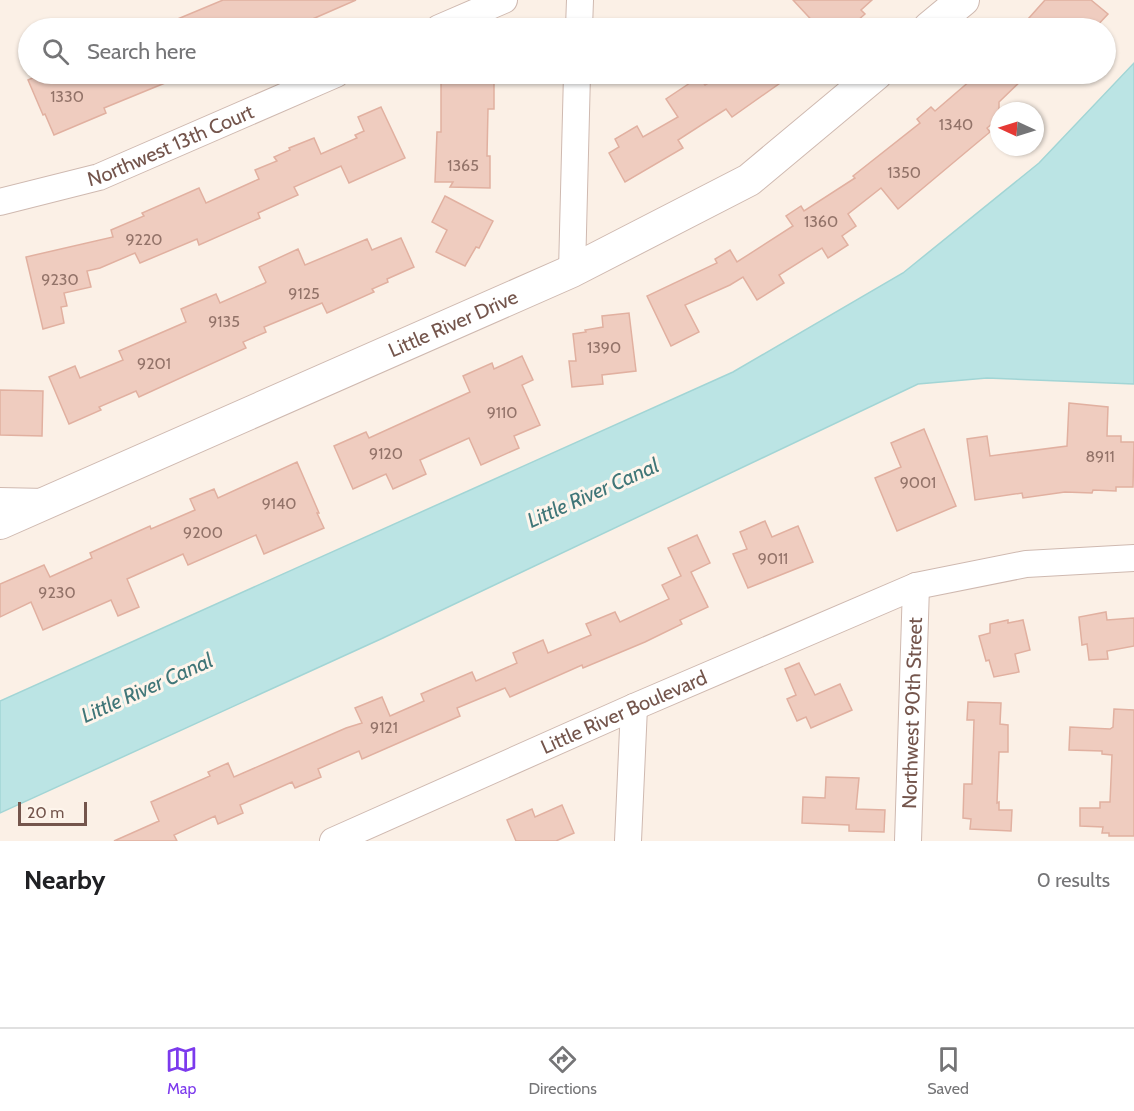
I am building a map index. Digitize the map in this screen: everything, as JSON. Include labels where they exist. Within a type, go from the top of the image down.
[{"type":"street","points":[[462,18],[504,0]]},
{"type":"street","points":[[579,18],[580,0]]},
{"type":"street","points":[[941,18],[963,0]]},
{"type":"street","name":"Northwest 13th Court","points":[[0,202],[99,177],[313,84]]},
{"type":"street","points":[[572,271],[578,84]]},
{"type":"street","name":"Little River Drive","points":[[0,523],[572,271],[749,180],[864,84]]},
{"type":"street","points":[[0,501],[46,502]]},
{"type":"street","name":"Little River Boulevard","points":[[339,840],[634,707],[916,586],[1026,564],[1134,558]]},
{"type":"street","name":"Northwest 90th Street","points":[[908,841],[916,586]]},
{"type":"street","points":[[628,841],[634,707]]},
{"type":"water","name":"Little River Canal","points":[[1134,63],[1134,384],[987,378],[918,384],[383,638],[0,813],[0,701],[733,372],[903,273],[1039,163]]},
{"type":"building","points":[[223,0],[356,0],[315,18],[180,18]]},
{"type":"building","points":[[793,0],[872,0],[861,10],[865,14],[860,18],[810,18]]},
{"type":"building","points":[[1045,0],[1091,0],[1108,14],[1104,18],[1029,18]]},
{"type":"building","points":[[30,84],[163,84],[104,108],[106,113],[54,135],[45,114],[43,115]]},
{"type":"building","points":[[441,84],[494,84],[494,109],[488,109],[487,156],[490,156],[490,188],[450,187],[453,182],[435,182],[437,132],[441,132]]},
{"type":"building","points":[[688,84],[779,84],[732,117],[726,109],[678,140],[683,148],[625,182],[609,153],[619,147],[615,139],[637,126],[643,137],[678,117],[666,99]]},
{"type":"building","points":[[966,84],[1018,84],[999,102],[990,102],[990,126],[987,128],[990,132],[898,209],[881,188],[848,214],[856,226],[842,236],[848,245],[828,258],[822,248],[779,275],[784,283],[757,300],[743,277],[685,305],[699,332],[671,346],[647,296],[717,263],[715,259],[730,250],[737,262],[793,226],[786,216],[801,206],[804,211],[855,178],[853,176],[920,123],[917,119],[931,107],[935,111]]},
{"type":"building","points":[[381,107],[405,158],[349,183],[341,166],[294,187],[298,195],[258,213],[260,218],[199,245],[197,239],[140,263],[135,253],[87,271],[91,287],[64,293],[67,306],[61,307],[64,323],[43,329],[26,257],[113,237],[111,230],[144,216],[142,213],[199,188],[206,203],[259,179],[255,170],[277,161],[274,157],[290,150],[289,148],[314,138],[321,154],[357,138],[355,135],[364,131],[358,117]]},
{"type":"building","points":[[445,196],[493,221],[479,248],[476,247],[465,266],[436,252],[447,230],[432,222]]},
{"type":"building","points":[[401,238],[414,267],[387,279],[388,282],[372,289],[374,292],[327,313],[322,303],[264,327],[266,332],[243,342],[246,348],[139,397],[136,391],[99,407],[101,410],[69,424],[49,377],[75,366],[80,378],[123,360],[119,351],[186,322],[181,309],[216,294],[220,303],[265,283],[259,267],[298,249],[305,265],[367,239],[372,250]]},
{"type":"building","points":[[629,313],[636,371],[602,375],[603,384],[572,387],[569,361],[576,361],[573,334],[603,327],[602,316]]},
{"type":"building","points":[[522,356],[533,380],[522,385],[540,425],[514,436],[519,448],[481,465],[469,438],[420,460],[426,474],[393,489],[386,474],[353,489],[334,446],[366,432],[369,438],[470,392],[463,376],[492,363],[494,369]]},
{"type":"building","points":[[0,390],[43,391],[42,436],[0,435]]},
{"type":"building","points":[[1069,403],[1108,407],[1107,436],[1121,436],[1121,442],[1134,442],[1133,487],[1116,487],[1116,491],[1065,492],[1023,498],[1022,493],[975,500],[967,439],[987,436],[990,456],[1067,446]]},
{"type":"building","points":[[924,429],[956,506],[897,531],[875,478],[901,467],[891,443]]},
{"type":"building","points":[[297,462],[324,528],[264,554],[256,535],[188,565],[183,554],[127,579],[139,607],[118,616],[111,600],[43,630],[31,602],[0,617],[0,584],[44,565],[50,577],[92,558],[90,553],[150,526],[151,529],[195,510],[190,499],[214,489],[218,498]]},
{"type":"building","points":[[765,521],[772,537],[798,526],[813,562],[748,588],[733,554],[747,549],[740,532]]},
{"type":"building","points":[[697,535],[710,563],[691,572],[708,607],[680,620],[682,624],[645,642],[583,668],[582,665],[510,697],[505,688],[457,708],[460,716],[362,759],[359,751],[318,769],[321,777],[295,788],[292,782],[240,805],[243,813],[218,824],[215,816],[174,835],[177,841],[114,841],[159,821],[151,802],[210,776],[208,772],[228,763],[234,777],[362,723],[355,708],[382,697],[390,716],[424,701],[421,694],[472,672],[476,681],[517,663],[513,653],[543,640],[548,653],[591,635],[586,624],[615,612],[620,622],[669,599],[662,585],[681,576],[668,548]]},
{"type":"building","points":[[1106,612],[1107,620],[1134,618],[1134,646],[1107,651],[1108,659],[1089,660],[1087,644],[1082,645],[1079,617]]},
{"type":"building","points":[[1008,620],[1008,623],[1023,620],[1030,650],[1015,654],[1019,672],[994,677],[989,660],[986,661],[979,636],[990,633],[990,624]]},
{"type":"building","points":[[799,663],[815,695],[840,684],[852,710],[811,728],[806,717],[797,721],[787,699],[796,695],[785,669]]},
{"type":"building","points":[[968,702],[1001,703],[1000,724],[1008,725],[1008,752],[999,752],[997,803],[999,802],[999,810],[1012,810],[1011,831],[970,829],[971,819],[963,818],[964,784],[972,784],[974,720],[967,720]]},
{"type":"building","points":[[1114,709],[1134,710],[1134,836],[1109,836],[1109,833],[1102,833],[1103,827],[1080,826],[1080,808],[1100,808],[1100,802],[1110,802],[1112,755],[1102,754],[1102,751],[1069,750],[1070,727],[1110,729],[1113,727]]},
{"type":"building","points":[[826,777],[859,778],[856,809],[885,810],[884,832],[849,831],[849,825],[802,823],[803,797],[825,798]]},
{"type":"building","points":[[562,805],[574,833],[556,841],[516,841],[507,820],[532,809],[535,817]]}]
